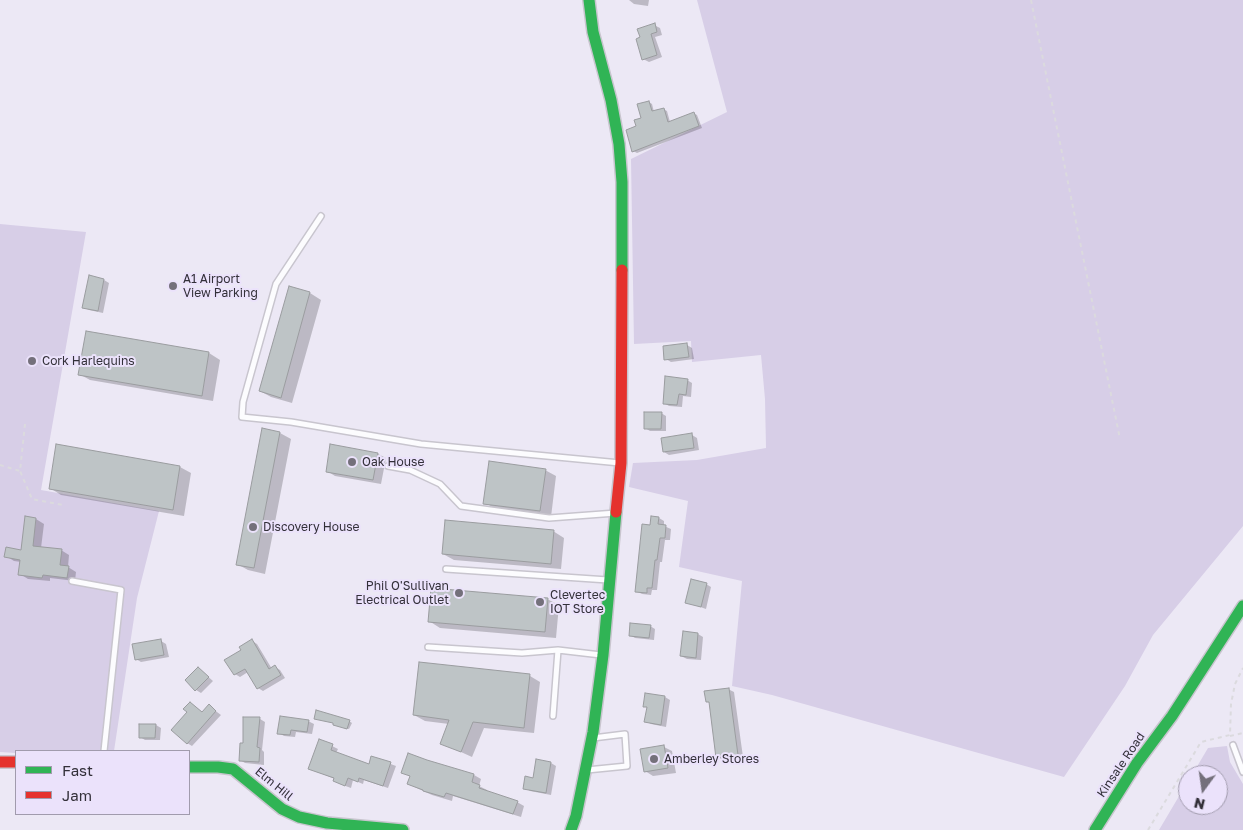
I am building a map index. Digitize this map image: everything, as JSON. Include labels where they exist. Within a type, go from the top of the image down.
[{"type":"street","points":[[571,830],[587,770],[592,738],[603,655],[621,463],[622,182],[620,144],[611,100],[593,32],[589,0]]},
{"type":"street","name":"Kinsale Road","points":[[1095,830],[1137,762],[1172,716],[1243,606]]},
{"type":"street","name":"Kinsale Road","points":[[1107,830],[1139,778],[1172,716]]},
{"type":"street","points":[[0,762],[15,762]]},
{"type":"street","name":"Elm Hill","points":[[190,767],[233,769],[282,809],[299,817],[327,823],[403,830]]},
{"type":"lane","points":[[320,216],[276,284],[243,402],[242,417],[291,422],[420,444],[621,463]]},
{"type":"lane","points":[[388,466],[410,470],[440,484],[461,506],[550,518],[616,513]]},
{"type":"lane","points":[[446,569],[610,580]]},
{"type":"lane","points":[[72,581],[121,590],[104,750]]},
{"type":"lane","points":[[428,647],[522,653],[558,650],[603,655]]},
{"type":"lane","points":[[553,716],[558,650]]},
{"type":"lane","points":[[587,770],[627,766],[625,734],[592,738]]},
{"type":"lane","points":[[1233,746],[1243,772]]},
{"type":"path","points":[[1031,0],[1120,439]]},
{"type":"path","points":[[25,424],[20,471],[32,499],[63,505]]},
{"type":"path","points":[[0,466],[20,471]]},
{"type":"path","points":[[1148,830],[1201,742],[1230,735],[1231,704],[1235,684],[1243,668]]},
{"type":"shaded area","points":[[697,0],[1243,0],[1243,526],[1153,635],[1125,686],[1064,777],[772,695],[732,686],[742,581],[679,567],[688,501],[629,487],[633,463],[697,460],[766,448],[765,399],[761,355],[692,362],[691,341],[634,344],[631,159],[727,112]]},
{"type":"shaded area","name":"Cork Harlequins","points":[[0,224],[86,232],[41,490],[159,511],[137,598],[114,750],[15,750],[15,753],[0,752]]},
{"type":"shaded area","points":[[1227,746],[1230,762],[1243,784],[1243,830],[1159,830],[1178,798],[1178,815],[1228,815],[1228,765],[1198,765],[1208,748]]},
{"type":"building","points":[[655,23],[657,32],[651,34],[657,55],[642,60],[636,39],[640,37],[637,29]]},
{"type":"building","points":[[649,101],[652,111],[664,108],[668,122],[694,112],[699,126],[632,152],[626,130],[636,126],[634,120],[641,118],[637,104]]},
{"type":"building","points":[[89,275],[104,279],[98,311],[82,308]]},
{"type":"building","points":[[289,286],[310,292],[281,398],[259,391]]},
{"type":"building","points":[[86,331],[209,352],[202,396],[78,375]]},
{"type":"building","points":[[687,343],[689,357],[664,360],[663,346]]},
{"type":"building","points":[[665,376],[688,379],[686,395],[679,394],[677,405],[663,404]]},
{"type":"building","points":[[644,412],[662,412],[661,429],[644,429]]},
{"type":"building","points":[[262,428],[280,432],[254,568],[236,565]]},
{"type":"building","points":[[692,433],[694,448],[663,452],[661,438]]},
{"type":"building","points":[[56,444],[180,466],[173,510],[49,489]]},
{"type":"building","name":"Oak House","points":[[330,444],[378,453],[373,480],[326,472]]},
{"type":"building","points":[[489,461],[546,469],[540,511],[483,504]]},
{"type":"building","points":[[25,516],[36,518],[33,546],[62,549],[60,565],[69,566],[67,578],[43,575],[42,578],[18,575],[20,560],[4,557],[6,547],[21,550]]},
{"type":"building","points":[[651,516],[659,517],[658,524],[666,525],[665,538],[660,538],[652,588],[647,588],[647,593],[635,592],[642,524],[650,525]]},
{"type":"building","points":[[445,520],[554,530],[551,564],[442,554]]},
{"type":"building","points":[[691,579],[707,583],[701,607],[685,603]]},
{"type":"building","points":[[431,588],[548,598],[545,632],[428,622]]},
{"type":"building","points":[[630,623],[651,625],[649,638],[629,636]]},
{"type":"building","points":[[683,631],[698,633],[696,658],[680,656]]},
{"type":"building","points":[[161,639],[164,655],[135,660],[132,644]]},
{"type":"building","points":[[252,639],[269,669],[275,665],[281,675],[257,689],[245,669],[234,675],[224,660],[241,650],[239,647]]},
{"type":"building","points":[[419,662],[530,674],[524,728],[473,722],[461,752],[440,744],[449,720],[413,715]]},
{"type":"building","points":[[198,667],[209,677],[195,691],[185,680]]},
{"type":"building","points":[[729,688],[738,755],[716,758],[709,702],[706,702],[704,691]]},
{"type":"building","points":[[645,693],[665,696],[661,725],[644,722],[647,707],[643,707]]},
{"type":"building","points":[[190,702],[202,712],[209,704],[216,711],[187,744],[171,730],[187,712],[183,709]]},
{"type":"building","points":[[316,710],[350,720],[347,729],[333,725],[333,723],[314,719]]},
{"type":"building","points":[[280,716],[309,720],[307,732],[291,730],[290,735],[277,734]]},
{"type":"building","points":[[243,717],[260,717],[257,747],[260,748],[259,762],[239,761],[240,743],[243,743]]},
{"type":"building","points":[[139,724],[156,724],[155,738],[139,738]]},
{"type":"building","points":[[319,739],[333,744],[331,750],[369,764],[371,756],[391,762],[383,786],[359,778],[358,782],[348,778],[345,786],[333,781],[334,778],[308,769]]},
{"type":"building","name":"Amberley Stores","points":[[664,745],[668,768],[644,772],[640,749]]},
{"type":"building","points":[[408,753],[474,774],[472,782],[480,785],[479,788],[518,801],[513,814],[446,793],[444,797],[407,784],[410,776],[401,773]]},
{"type":"building","points":[[536,759],[551,762],[546,793],[523,789],[525,776],[533,778]]},
{"type":"traffic: fast","points":[[589,0],[593,32],[611,100],[619,144],[622,182],[622,270]]},
{"type":"traffic: fast","points":[[571,830],[576,816],[593,732],[603,655],[616,512]]},
{"type":"traffic: fast","points":[[1095,830],[1137,763],[1172,716],[1243,606]]},
{"type":"traffic: fast","points":[[190,767],[233,769],[282,809],[299,817],[327,823],[403,830]]},
{"type":"traffic: jam","points":[[616,512],[621,463],[622,270]]},
{"type":"traffic: jam","points":[[0,762],[15,762]]},
{"type":"place","name":"A1 Airport View Parking","points":[[173,286]]},
{"type":"place","name":"Cork Harlequins","points":[[32,361]]},
{"type":"place","name":"Oak House","points":[[352,462]]},
{"type":"place","name":"Discovery House","points":[[253,527]]},
{"type":"place","name":"Phil O'Sullivan Electrical Outlet","points":[[459,593]]},
{"type":"place","name":"Clevertec IOT Store","points":[[540,602]]},
{"type":"place","name":"Amberley Stores","points":[[654,759]]}]
